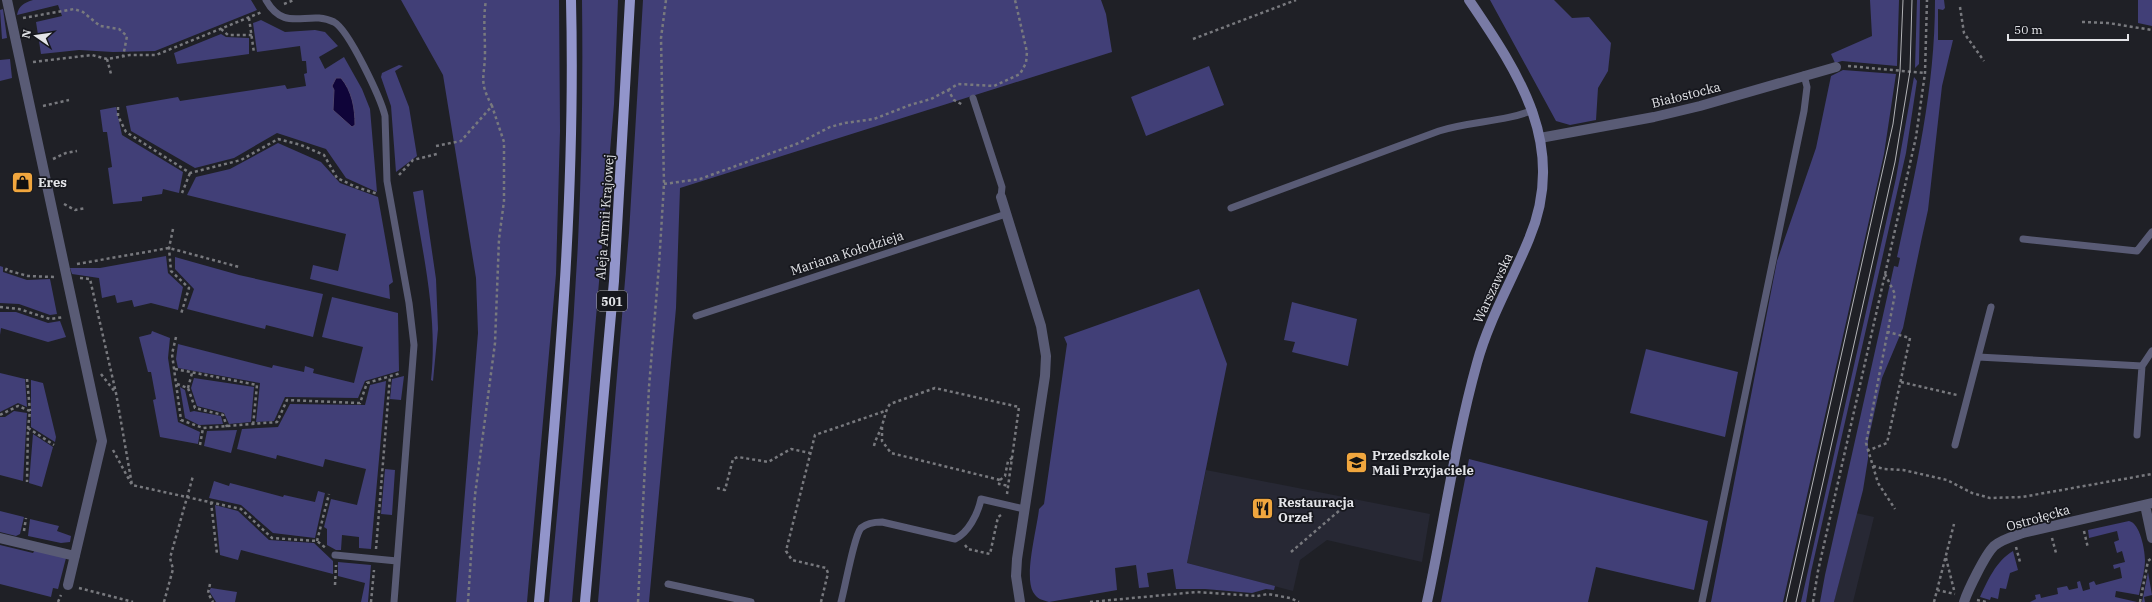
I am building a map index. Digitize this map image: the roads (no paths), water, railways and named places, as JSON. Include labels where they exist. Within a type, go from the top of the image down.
[{"type":"main road","points":[[539,602],[566,277],[573,74],[571,0]]},
{"type":"main road","name":"Aleja Armii Krajowej","points":[[585,602],[614,273],[630,0]]},
{"type":"street","points":[[7,0],[102,441],[68,585]]},
{"type":"street","name":"Warszawska","points":[[1427,602],[1462,422],[1477,364],[1494,314],[1530,238],[1539,208],[1544,178],[1540,138],[1533,110],[1520,81],[1469,0]]},
{"type":"street","name":"Białostocka","points":[[1540,138],[1692,107],[1836,67]]},
{"type":"street","points":[[1001,197],[1041,326],[1046,356],[1045,376],[1024,509],[1016,576],[1020,602]]},
{"type":"street","points":[[2148,504],[2152,538]]},
{"type":"street","name":"Ostrołęcka","points":[[1964,602],[1969,587],[1994,546],[2009,538],[2023,533],[2148,504]]},
{"type":"street","points":[[0,538],[75,556]]},
{"type":"lane","points":[[266,0],[271,8],[284,18],[291,20],[321,18],[336,23],[368,73],[383,105],[386,130],[386,166],[409,303],[414,345],[394,602]]},
{"type":"lane","points":[[1702,602],[1804,111],[1807,87],[1804,75]]},
{"type":"lane","points":[[973,98],[1002,187],[1001,197]]},
{"type":"lane","points":[[1231,208],[1439,131],[1472,122],[1523,114],[1533,110]]},
{"type":"lane","name":"Mariana Kołodzieja","points":[[696,316],[1006,214]]},
{"type":"lane","points":[[2023,239],[2137,251],[2152,232]]},
{"type":"lane","points":[[1955,445],[1991,307]]},
{"type":"lane","points":[[2137,435],[2142,366],[2152,351]]},
{"type":"lane","points":[[1978,357],[2142,366]]},
{"type":"lane","points":[[841,602],[857,535],[866,525],[875,522],[882,522],[954,539],[962,536],[978,511],[982,499],[1024,509]]},
{"type":"lane","points":[[336,555],[397,561]]},
{"type":"lane","points":[[668,584],[751,602]]},
{"type":"tram line","points":[[1786,602],[1893,124],[1900,71],[1903,0]]},
{"type":"tram line","points":[[1796,602],[1895,162],[1910,71],[1912,0]]},
{"type":"place","name":"Eres","points":[[23,182]]},
{"type":"place","name":"Przedszkole Mali Przyjaciele","points":[[1356,462]]},
{"type":"place","name":"Restauracja Orzeł","points":[[1262,509]]}]
